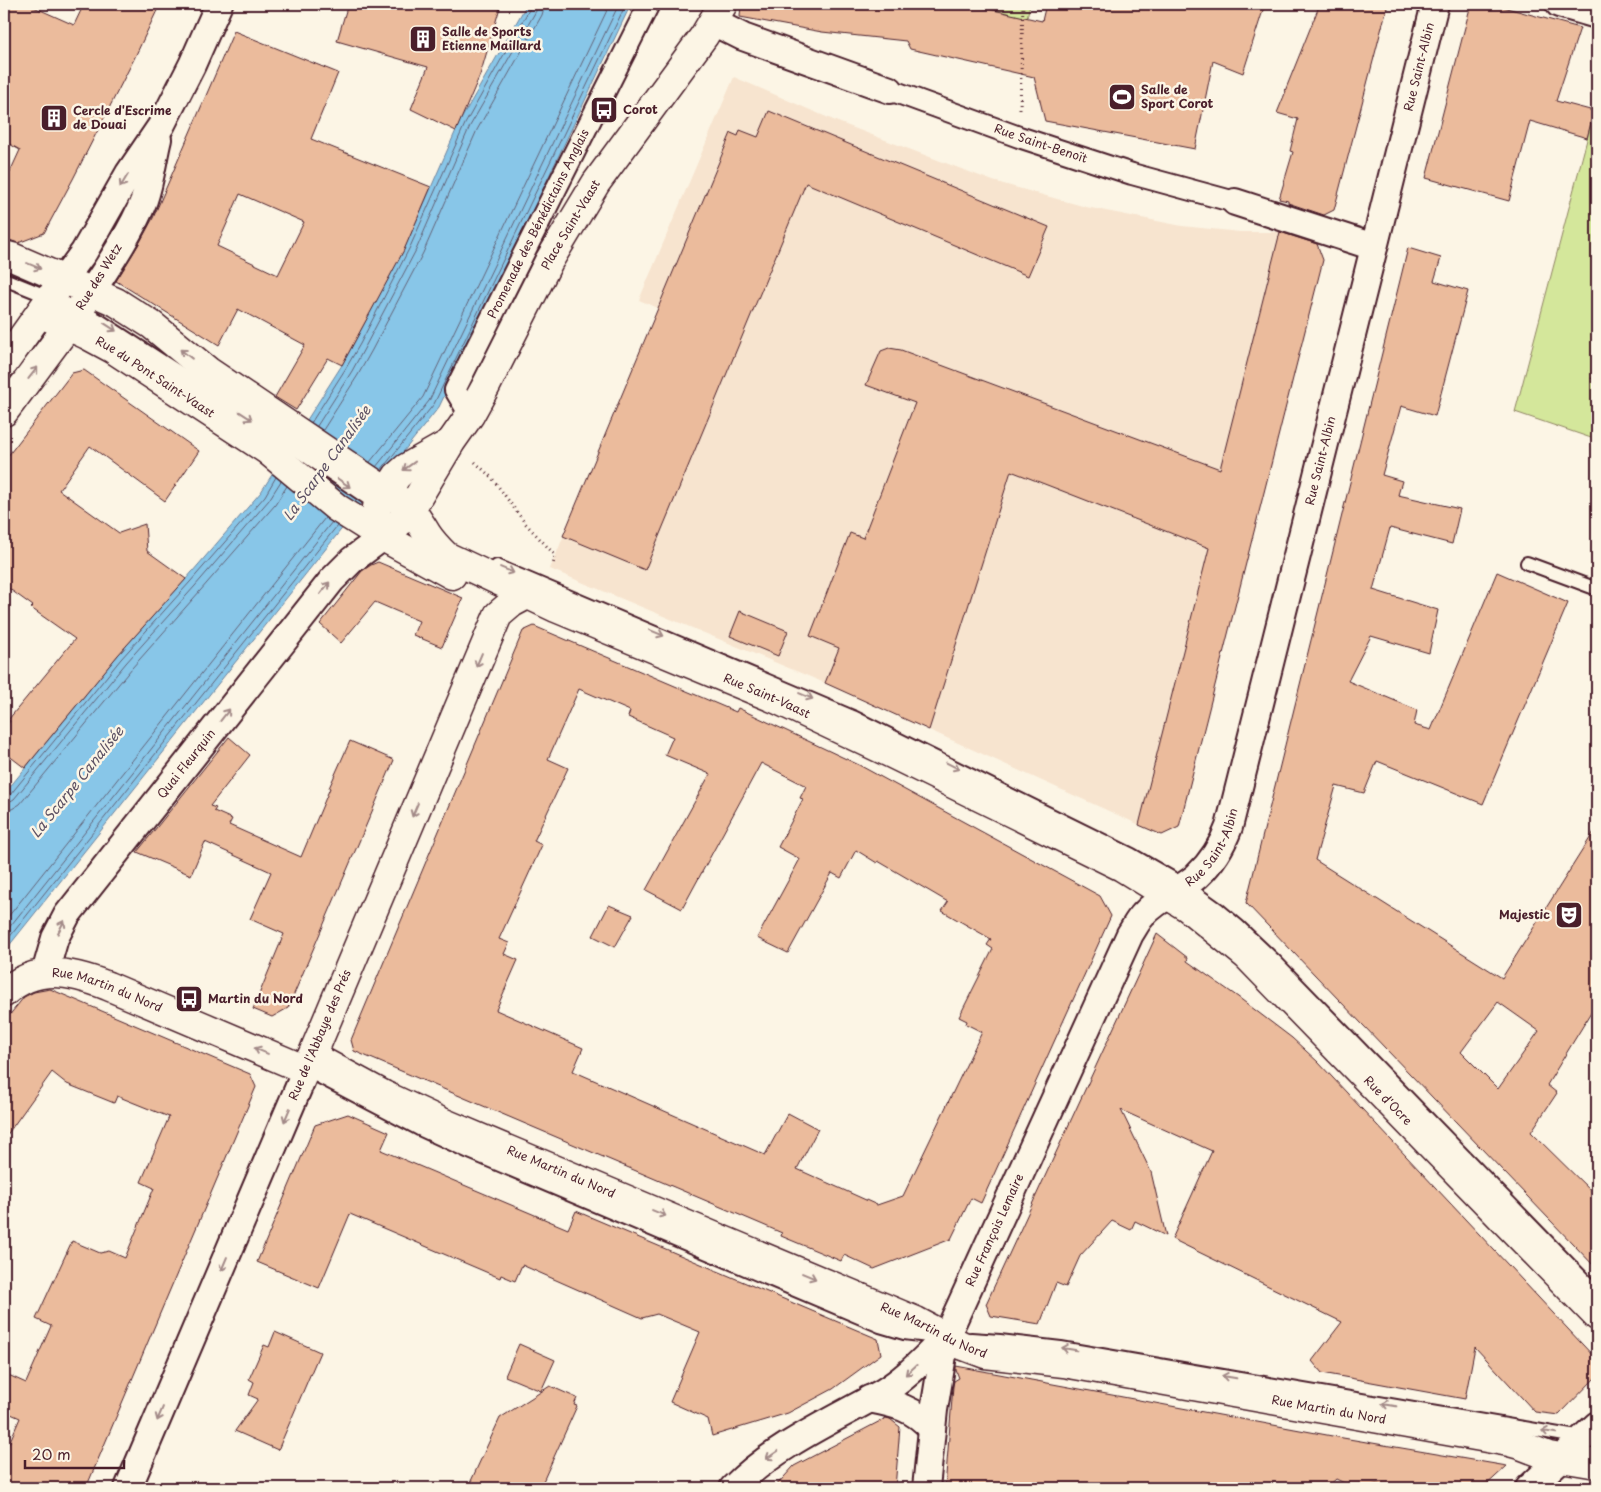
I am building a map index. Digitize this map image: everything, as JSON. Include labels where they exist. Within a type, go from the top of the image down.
[{"type":"street","name":"Rue des Wetz","points":[[4,363],[84,252],[129,173],[161,126],[192,65],[219,4]]},
{"type":"street","name":"Promenade des Bénédictains Anglais","points":[[470,415],[455,390],[649,4]]},
{"type":"street","name":"Rue Saint-Albin","points":[[1177,890],[1196,877],[1218,852],[1229,827],[1435,4]]},
{"type":"street","points":[[1559,4],[1597,15]]},
{"type":"street","name":"Place Saint-Vaast","points":[[386,513],[451,442],[470,415],[549,261],[596,183],[690,56],[718,13]]},
{"type":"street","name":"Rue Saint-Benoït","points":[[718,13],[743,37],[1019,137],[1132,174],[1235,202],[1374,247]]},
{"type":"street","name":"Rue des Wetz","points":[[4,412],[80,309],[108,266],[136,216],[143,201],[161,126]]},
{"type":"street","points":[[4,255],[12,257],[52,297],[80,309]]},
{"type":"street","name":"Rue du Pont Saint-Vaast","points":[[52,297],[80,309],[113,349],[275,436]]},
{"type":"street","name":"Rue du Pont Saint-Vaast","points":[[80,309],[116,302],[138,316],[208,371],[275,436]]},
{"type":"street","points":[[275,436],[325,499],[386,513]]},
{"type":"street","points":[[275,436],[386,513],[488,595],[494,603],[498,615]]},
{"type":"street","name":"Rue Saint-Vaast","points":[[386,513],[436,546],[446,556],[527,594],[778,700],[1122,867],[1177,890]]},
{"type":"street","name":"Quai Fleurquin","points":[[45,973],[55,938],[67,915],[332,580],[358,555],[386,513]]},
{"type":"street","name":"Rue de l'Abbaye des Prés","points":[[128,1488],[498,615],[512,603],[527,594]]},
{"type":"street","name":"Rue d'Ocre","points":[[1177,890],[1207,922],[1246,956],[1597,1316]]},
{"type":"street","name":"Rue François Lemaire","points":[[733,1488],[755,1468],[777,1452],[895,1384],[946,1337],[1130,934],[1143,914],[1177,890]]},
{"type":"street","points":[[4,994],[13,985],[26,978],[45,973]]},
{"type":"street","name":"Rue Martin du Nord","points":[[45,973],[77,976],[96,981],[309,1063],[442,1122],[916,1321],[985,1354],[1064,1363],[1509,1442],[1562,1459],[1597,1464]]},
{"type":"street","points":[[926,1488],[938,1382],[946,1337]]},
{"type":"street","points":[[869,1399],[892,1403],[914,1412],[932,1429]]},
{"type":"street","points":[[1529,1488],[1593,1434]]},
{"type":"lane","points":[[4,279],[52,297]]},
{"type":"lane","points":[[386,513],[480,558],[853,717],[1132,855],[1177,890],[1238,926],[1274,960],[1597,1293]]},
{"type":"lane","points":[[1527,563],[1597,589]]},
{"type":"lane","points":[[946,1337],[1061,1348],[1593,1434]]},
{"type":"path","points":[[1019,137],[1023,4]]},
{"type":"path","points":[[1592,379],[1597,367]]},
{"type":"path","points":[[474,460],[492,478],[525,523],[555,555],[552,568]]},
{"type":"shaded area","points":[[734,77],[838,122],[993,181],[1086,207],[1182,226],[1240,232],[1280,232],[1316,243],[1323,260],[1179,827],[1162,835],[825,683],[550,569],[658,308],[639,300]]},
{"type":"green space","points":[[967,4],[1030,4],[1027,18]]},
{"type":"green space","points":[[1594,113],[1597,114],[1597,440],[1515,412]]},
{"type":"water","name":"La Scarpe Canalisée","points":[[527,4],[631,4],[439,407],[4,952],[4,794],[118,655],[261,492],[342,365],[406,245],[460,121]]},
{"type":"building","points":[[4,4],[27,4],[74,25],[84,4],[160,4],[134,59],[44,233],[18,243],[4,238],[4,185],[20,150],[4,141]]},
{"type":"building","name":"Salle de Sports Etienne Maillard","points":[[348,4],[501,4],[480,75],[456,131],[411,109],[428,67],[337,41]]},
{"type":"building","name":"Salle de Sport Corot","points":[[741,4],[967,4],[1042,21],[1046,4],[1265,4],[1243,73],[1213,61],[1195,149],[1045,121],[1034,77],[910,49],[906,41],[822,32],[740,17]]},
{"type":"building","points":[[1320,4],[1388,4],[1334,210],[1324,215],[1279,199],[1293,152],[1290,151],[1298,119],[1277,113]]},
{"type":"building","points":[[1471,4],[1492,4],[1580,28],[1556,101],[1594,111],[1587,138],[1530,121],[1509,201],[1426,178]]},
{"type":"building","points":[[234,31],[338,73],[311,139],[431,187],[404,250],[342,365],[328,358],[296,410],[275,397],[305,345],[238,309],[219,345],[116,281],[153,218]],"holes":[[[240,194],[304,222],[278,275],[217,246]]]},
{"type":"building","points":[[769,111],[1049,227],[1028,276],[806,183],[645,570],[563,536],[731,133],[738,136],[740,130],[758,137]]},
{"type":"building","points":[[1280,232],[1317,244],[1323,260],[1179,827],[1162,835],[1139,825],[1209,548],[1011,471],[929,730],[825,683],[839,648],[810,636],[850,533],[863,538],[915,403],[866,385],[881,351],[889,348],[901,350],[1220,469]]},
{"type":"building","points":[[1408,248],[1441,258],[1434,281],[1468,291],[1435,416],[1401,406],[1382,475],[1402,481],[1398,495],[1460,509],[1452,544],[1390,528],[1373,590],[1438,610],[1429,653],[1371,636],[1348,681],[1417,710],[1414,725],[1431,730],[1497,572],[1568,603],[1483,804],[1377,761],[1364,793],[1336,786],[1315,860],[1502,978],[1597,827],[1597,1003],[1547,1085],[1557,1093],[1531,1132],[1597,1197],[1597,1269],[1246,903]],"holes":[[[1498,1002],[1539,1031],[1498,1089],[1461,1052]]]},
{"type":"building","points":[[84,370],[199,451],[165,501],[90,446],[59,490],[119,533],[145,524],[147,551],[186,579],[118,655],[25,768],[4,752],[4,730],[10,721],[8,720],[75,639],[31,608],[33,606],[4,585],[4,461],[72,373]]},
{"type":"building","points":[[378,562],[463,598],[442,647],[413,635],[419,621],[375,602],[341,643],[320,624],[362,571]]},
{"type":"building","points":[[740,611],[788,631],[778,656],[730,636]]},
{"type":"building","points":[[534,626],[736,712],[738,708],[859,765],[1100,896],[1111,916],[981,1203],[971,1198],[951,1239],[874,1269],[844,1255],[841,1261],[781,1236],[782,1233],[354,1051],[351,1040],[523,631]],"holes":[[[579,689],[630,711],[628,717],[673,737],[665,755],[710,774],[646,890],[682,909],[761,763],[806,786],[800,798],[803,799],[778,847],[800,859],[757,938],[788,953],[832,873],[841,878],[856,850],[948,902],[942,911],[991,939],[987,945],[993,949],[959,1017],[967,1021],[966,1024],[982,1032],[903,1196],[877,1205],[797,1169],[818,1129],[788,1113],[765,1155],[573,1071],[583,1048],[496,1010],[518,960],[504,954],[509,943],[499,939],[542,845],[534,841],[568,768],[548,759]]]},
{"type":"building","points":[[229,737],[250,755],[210,806],[216,808],[214,811],[232,819],[229,825],[301,857],[350,741],[394,760],[288,1008],[272,1017],[253,1009],[284,934],[250,919],[271,872],[205,842],[191,875],[137,852]]},
{"type":"building","points":[[609,905],[633,915],[615,947],[593,936]]},
{"type":"building","points":[[1157,934],[1188,958],[1187,961],[1292,1038],[1318,1062],[1597,1360],[1597,1376],[1559,1415],[1535,1412],[1475,1347],[1465,1399],[1322,1373],[1312,1361],[1342,1322],[1172,1239],[1212,1151],[1121,1110],[1151,1172],[1166,1236],[1135,1221],[1131,1230],[1112,1221],[1080,1256],[1066,1287],[1056,1283],[1040,1324],[991,1316],[986,1304]]},
{"type":"building","points":[[50,989],[250,1074],[256,1087],[86,1488],[4,1488],[4,1455],[20,1418],[4,1411],[4,1373],[26,1383],[51,1326],[36,1319],[72,1241],[100,1253],[109,1251],[125,1258],[154,1188],[141,1182],[169,1117],[117,1096],[114,1103],[67,1084],[52,1072],[4,1139],[4,1022],[24,997],[34,992]]},
{"type":"building","points":[[348,1114],[389,1132],[381,1150],[568,1229],[576,1211],[878,1339],[881,1354],[833,1389],[788,1413],[712,1436],[708,1419],[670,1402],[700,1332],[657,1314],[642,1318],[522,1265],[515,1281],[501,1275],[500,1278],[350,1214],[319,1288],[257,1262],[315,1125]]},
{"type":"building","points":[[275,1332],[320,1352],[278,1450],[235,1431],[258,1399],[249,1395],[254,1382],[249,1379],[264,1345],[269,1347]]},
{"type":"building","points":[[519,1344],[555,1360],[541,1391],[505,1376]]},
{"type":"building","points":[[956,1366],[1343,1438],[1507,1466],[1483,1488],[1382,1488],[1378,1484],[1355,1488],[1336,1479],[1326,1488],[945,1488],[953,1386],[954,1381],[959,1378]]},
{"type":"building","points":[[550,1386],[577,1398],[574,1405],[577,1406],[540,1488],[485,1488],[471,1481],[500,1418]]},
{"type":"building","points":[[886,1418],[900,1427],[895,1488],[774,1488],[794,1466]]},
{"type":"place","name":"Salle de Sports Etienne Maillard","points":[[423,39]]},
{"type":"place","name":"Salle de Sport Corot","points":[[1122,97]]},
{"type":"place","name":"Corot","points":[[604,110]]},
{"type":"place","name":"Cercle d'Escrime de Douai","points":[[54,118]]},
{"type":"place","name":"Majestic","points":[[1569,915]]},
{"type":"place","name":"Martin du Nord","points":[[189,999]]}]
